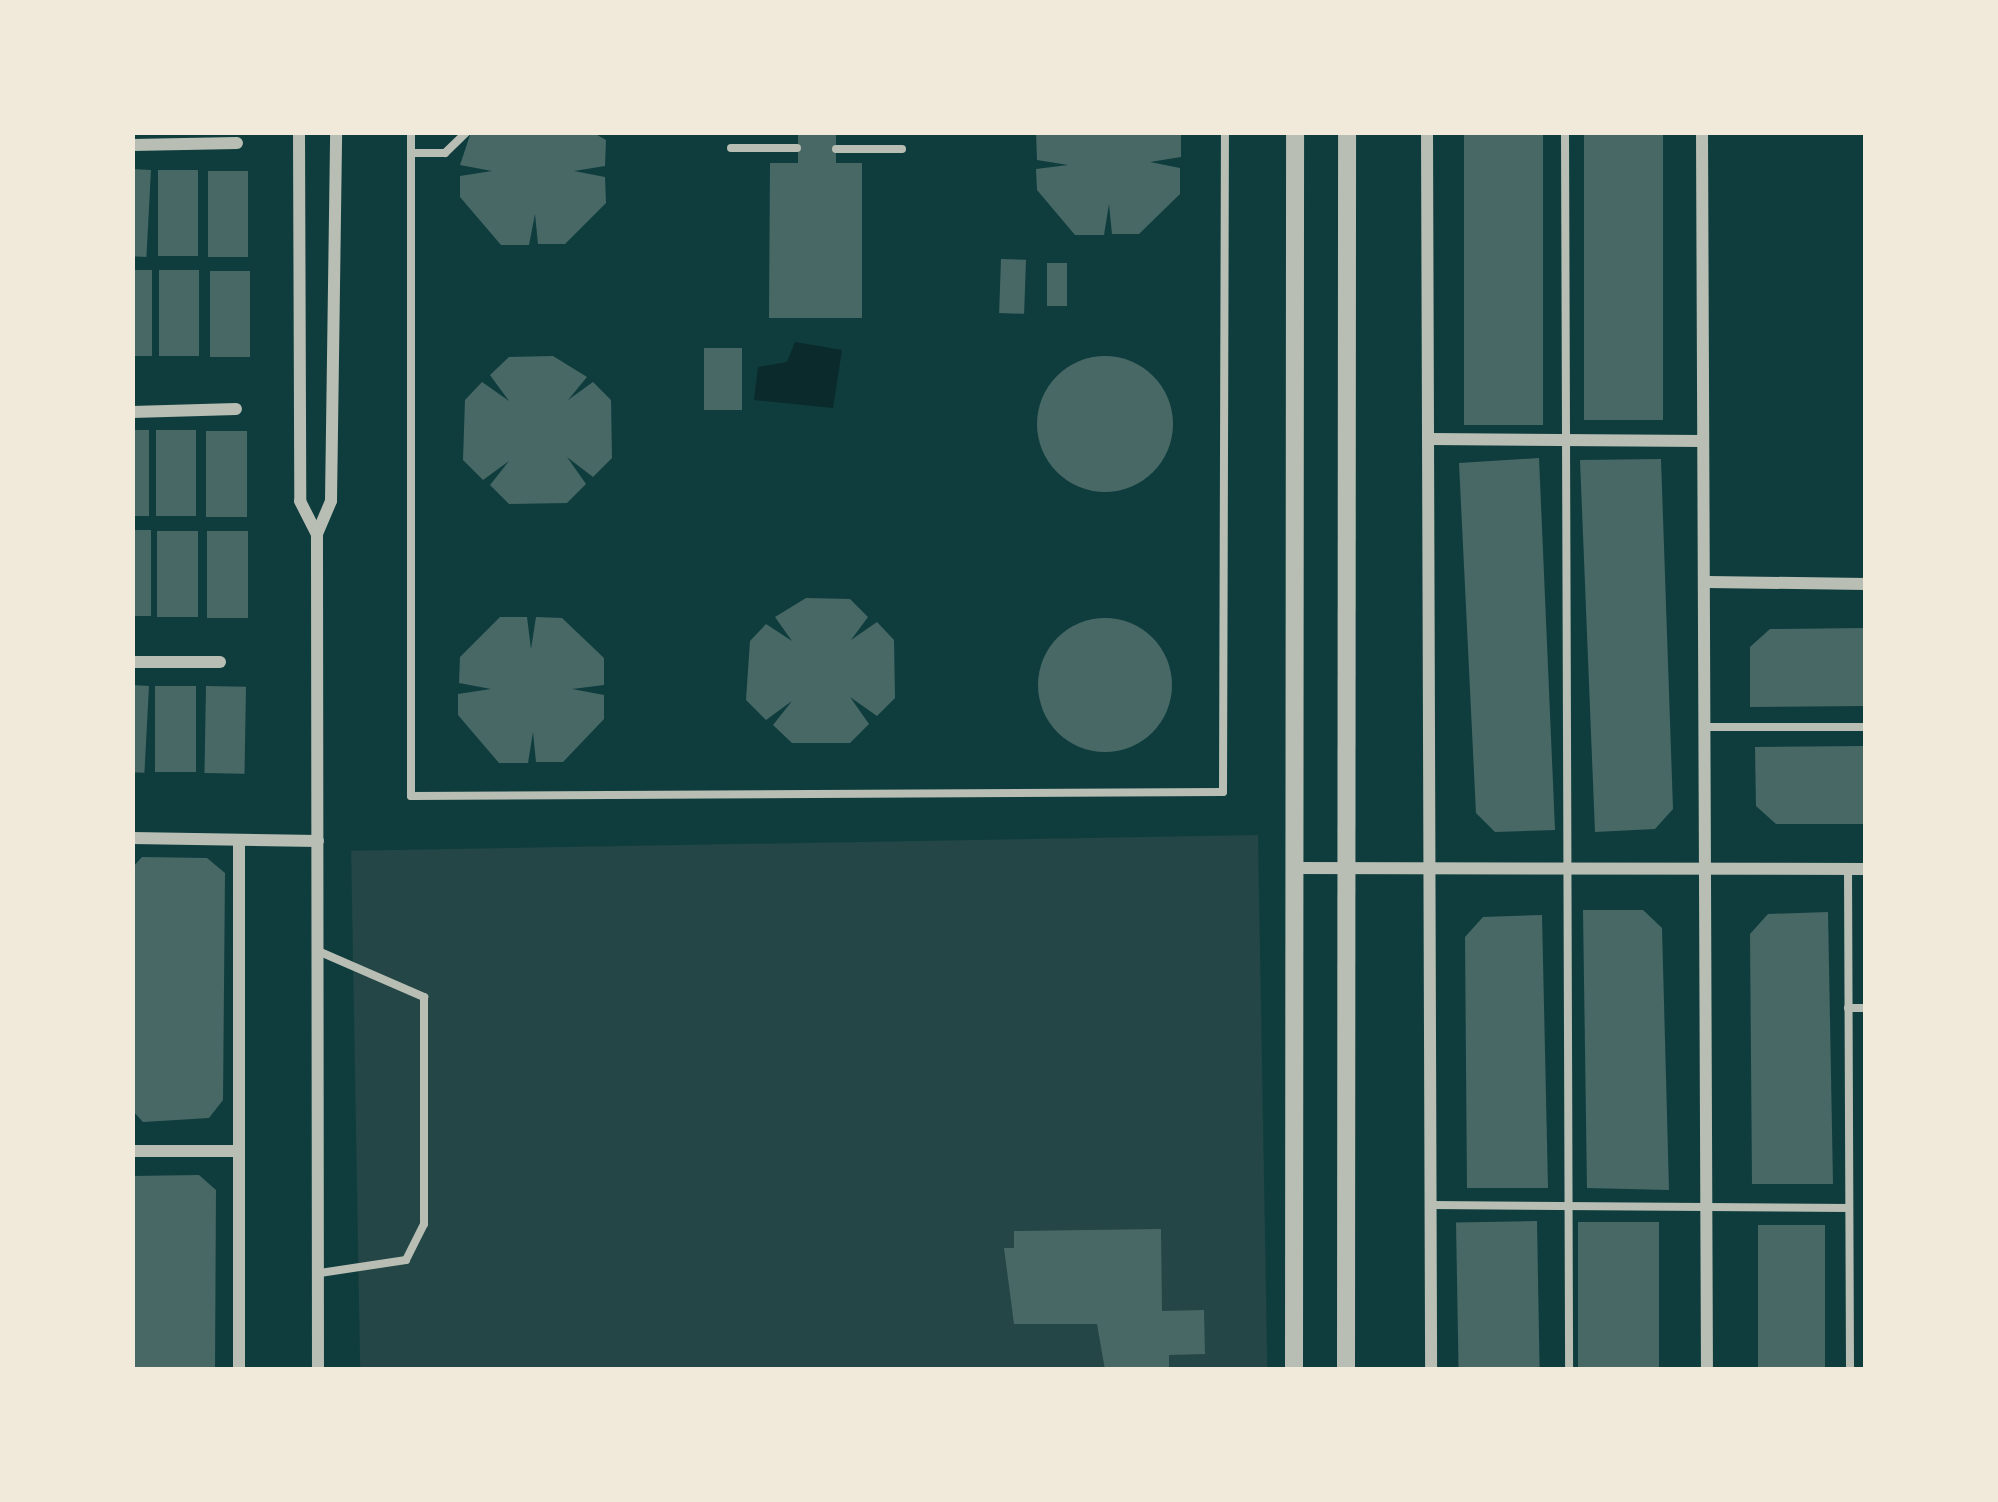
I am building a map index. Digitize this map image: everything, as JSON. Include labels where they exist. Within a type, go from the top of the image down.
[{"type":"street","points":[[299,132],[300,501],[317,534]]},
{"type":"street","points":[[318,1370],[317,534],[332,501],[336,132]]},
{"type":"street","points":[[1294,1370],[1295,132]]},
{"type":"street","points":[[1346,132],[1350,868],[1346,1370]]},
{"type":"street","points":[[1426,132],[1431,439],[1431,1370]]},
{"type":"street","points":[[1702,132],[1708,582],[1707,1370]]},
{"type":"street","points":[[132,145],[237,143]]},
{"type":"street","points":[[132,412],[236,410]]},
{"type":"street","points":[[1431,439],[1703,441]]},
{"type":"street","points":[[1708,582],[1866,584]]},
{"type":"street","points":[[132,662],[220,662]]},
{"type":"street","points":[[132,838],[318,841]]},
{"type":"street","points":[[239,840],[239,1370]]},
{"type":"street","points":[[1294,868],[1866,869]]},
{"type":"street","points":[[132,1151],[239,1151]]},
{"type":"lane","points":[[411,132],[411,796],[1223,792],[1225,132]]},
{"type":"lane","points":[[411,152],[446,153],[467,132]]},
{"type":"lane","points":[[1565,132],[1568,1370]]},
{"type":"lane","points":[[731,148],[797,148]]},
{"type":"lane","points":[[836,149],[902,149]]},
{"type":"lane","points":[[1707,727],[1866,727]]},
{"type":"lane","points":[[1848,869],[1850,1370]]},
{"type":"lane","points":[[319,952],[424,997],[424,1224],[406,1260],[320,1273]]},
{"type":"lane","points":[[1848,1008],[1866,1008]]},
{"type":"lane","points":[[1431,1205],[1849,1208]]},
{"type":"shaded area","points":[[795,342],[842,350],[833,408],[754,400],[758,367],[787,362]]},
{"type":"shaded area","points":[[1258,835],[1267,1370],[360,1370],[351,851]]},
{"type":"building","points":[[471,132],[592,132],[606,140],[605,166],[574,171],[605,177],[606,203],[565,244],[538,244],[535,214],[529,245],[501,245],[460,197],[460,176],[492,171],[460,165]]},
{"type":"building","points":[[798,132],[836,132],[836,163],[862,163],[862,318],[769,318],[770,163],[798,163]]},
{"type":"building","points":[[1036,132],[1181,132],[1181,157],[1150,162],[1180,168],[1180,194],[1139,234],[1112,234],[1109,204],[1104,235],[1075,235],[1037,190],[1036,169],[1068,165],[1037,160]]},
{"type":"building","points":[[1464,132],[1543,132],[1543,425],[1464,425]]},
{"type":"building","points":[[1584,132],[1663,132],[1663,420],[1584,420]]},
{"type":"building","points":[[132,169],[151,170],[146,257],[132,256]]},
{"type":"building","points":[[158,170],[198,170],[198,256],[158,256]]},
{"type":"building","points":[[208,171],[248,171],[248,257],[208,257]]},
{"type":"building","points":[[1001,259],[1026,260],[1024,314],[999,313]]},
{"type":"building","points":[[1047,263],[1067,263],[1067,306],[1047,306]]},
{"type":"building","points":[[132,270],[152,270],[152,356],[132,356]]},
{"type":"building","points":[[159,270],[199,270],[199,356],[159,356]]},
{"type":"building","points":[[210,271],[250,271],[250,357],[210,357]]},
{"type":"building","points":[[704,348],[742,348],[742,410],[704,410]]},
{"type":"building","points":[[553,356],[587,377],[568,400],[593,382],[611,400],[612,458],[593,477],[567,457],[586,484],[567,503],[509,504],[490,485],[509,461],[483,480],[463,460],[465,400],[482,382],[509,401],[490,375],[509,357]]},
{"type":"building","points":[[1105,356],[1131,361],[1153,376],[1168,398],[1173,424],[1168,450],[1153,472],[1131,487],[1105,492],[1079,487],[1057,472],[1042,450],[1037,424],[1042,398],[1057,376],[1079,361]]},
{"type":"building","points":[[132,430],[149,430],[149,516],[132,516]]},
{"type":"building","points":[[156,430],[196,430],[196,516],[156,516]]},
{"type":"building","points":[[206,431],[247,431],[247,517],[206,517]]},
{"type":"building","points":[[1539,458],[1555,830],[1495,832],[1476,813],[1459,463]]},
{"type":"building","points":[[1661,459],[1673,809],[1655,829],[1595,832],[1580,460]]},
{"type":"building","points":[[132,530],[151,530],[151,616],[132,616]]},
{"type":"building","points":[[157,531],[198,531],[198,617],[157,617]]},
{"type":"building","points":[[207,531],[248,531],[248,618],[207,618]]},
{"type":"building","points":[[806,598],[850,599],[868,617],[851,640],[877,622],[894,640],[895,698],[877,716],[850,697],[869,724],[850,743],[792,743],[773,725],[792,701],[766,720],[746,700],[750,641],[766,624],[792,641],[775,617]]},
{"type":"building","points":[[500,617],[527,617],[531,649],[536,617],[562,618],[604,658],[604,685],[572,689],[604,695],[604,719],[563,762],[536,762],[533,732],[528,763],[499,763],[458,715],[458,694],[491,689],[459,683],[460,657]]},
{"type":"building","points":[[1105,618],[1131,623],[1153,637],[1167,659],[1172,685],[1167,711],[1153,733],[1131,747],[1105,752],[1079,747],[1057,733],[1043,711],[1038,685],[1043,659],[1057,637],[1079,623]]},
{"type":"building","points":[[1866,628],[1866,706],[1750,707],[1750,647],[1770,629]]},
{"type":"building","points":[[132,685],[149,686],[144,773],[132,772]]},
{"type":"building","points":[[155,686],[196,686],[196,772],[155,772]]},
{"type":"building","points":[[206,686],[246,687],[244,774],[204,773]]},
{"type":"building","points":[[1866,746],[1866,824],[1776,824],[1756,806],[1755,747]]},
{"type":"building","points":[[142,857],[207,858],[225,873],[223,1100],[209,1118],[143,1122],[132,1110],[132,868]]},
{"type":"building","points":[[1583,910],[1643,910],[1662,928],[1669,1190],[1587,1188]]},
{"type":"building","points":[[1828,912],[1833,1184],[1752,1184],[1750,934],[1768,914]]},
{"type":"building","points":[[1542,915],[1548,1188],[1467,1188],[1465,937],[1483,917]]},
{"type":"building","points":[[199,1175],[216,1190],[215,1370],[132,1370],[132,1176]]},
{"type":"building","points":[[1537,1221],[1540,1370],[1459,1370],[1456,1222]]},
{"type":"building","points":[[1578,1222],[1659,1222],[1659,1370],[1578,1370]]},
{"type":"building","points":[[1758,1225],[1825,1225],[1825,1370],[1758,1370]]},
{"type":"building","points":[[1161,1229],[1162,1311],[1204,1310],[1205,1354],[1169,1355],[1169,1370],[1105,1370],[1097,1324],[1014,1324],[1004,1248],[1014,1248],[1014,1231]]}]
